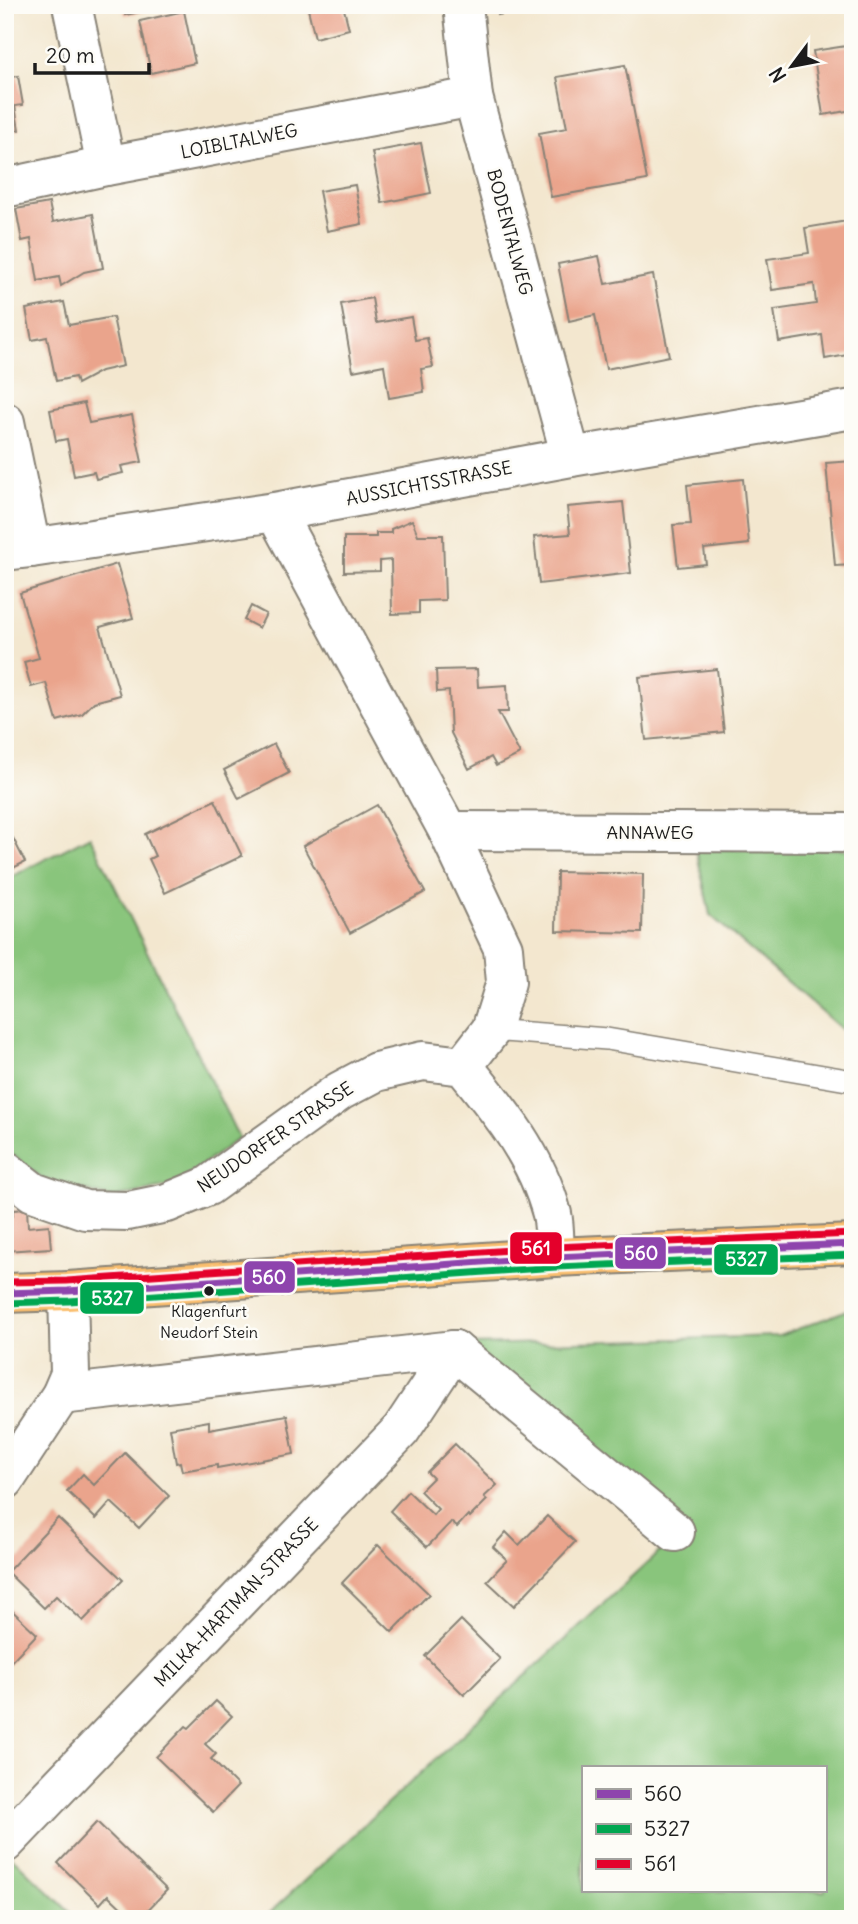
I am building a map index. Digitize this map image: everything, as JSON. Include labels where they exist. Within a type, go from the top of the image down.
[{"type":"main road","points":[[5,1293],[68,1291],[555,1257],[853,1244]]},
{"type":"street","points":[[72,5],[106,166]]},
{"type":"street","name":"BODENTALWEG","points":[[463,5],[473,97],[571,457]]},
{"type":"street","name":"LOIBLTALWEG","points":[[5,188],[106,166],[473,97]]},
{"type":"street","name":"AUSSICHTSSTRASSE","points":[[18,550],[275,512],[571,457],[853,409]]},
{"type":"street","points":[[5,422],[18,550]]},
{"type":"street","points":[[275,512],[448,831],[503,948],[506,982],[491,1030],[463,1066],[506,1118],[535,1167],[552,1215],[555,1257]]},
{"type":"street","name":"ANNAWEG","points":[[448,831],[853,833]]},
{"type":"street","name":"NEUDORFER STRASSE","points":[[5,1170],[33,1192],[86,1210],[128,1211],[167,1203],[208,1186],[340,1091],[376,1072],[424,1061],[463,1066]]},
{"type":"street","points":[[5,1480],[61,1395],[70,1374],[68,1291]]},
{"type":"street","points":[[61,1395],[454,1350],[676,1532]]},
{"type":"street","name":"MILKA-HARTMAN-STRASSE","points":[[5,1843],[401,1430],[454,1350]]},
{"type":"lane","points":[[491,1030],[607,1039],[853,1081]]},
{"type":"green space","points":[[90,836],[239,1138],[175,1185],[112,1198],[43,1179],[5,1149],[5,880]]},
{"type":"green space","points":[[696,849],[853,849],[853,1039],[710,915]]},
{"type":"green space","points":[[853,1308],[853,1919],[263,1919],[671,1541],[470,1345],[779,1336]]},
{"type":"green space","points":[[5,1850],[77,1919],[5,1919]]},
{"type":"building","points":[[123,5],[160,5],[160,8],[125,15]]},
{"type":"building","points":[[248,5],[269,5],[269,6],[249,11]]},
{"type":"building","points":[[307,5],[343,5],[349,29],[315,38]]},
{"type":"building","points":[[496,5],[539,5],[539,6],[498,15]]},
{"type":"building","points":[[184,11],[195,63],[151,73],[140,21]]},
{"type":"building","points":[[853,45],[853,110],[823,115],[813,51]]},
{"type":"building","points":[[625,65],[647,180],[551,197],[539,133],[567,128],[557,77]]},
{"type":"building","points":[[18,76],[23,105],[15,106],[19,130],[5,132],[5,78]]},
{"type":"building","points":[[421,143],[431,193],[382,203],[372,152]]},
{"type":"building","points":[[355,185],[362,224],[327,231],[319,191]]},
{"type":"building","points":[[49,203],[53,222],[93,214],[103,268],[84,272],[61,286],[59,277],[38,281],[31,239],[22,241],[16,209]]},
{"type":"building","points":[[853,220],[853,354],[825,359],[822,335],[779,342],[774,310],[816,304],[814,284],[772,290],[767,259],[809,253],[805,228]]},
{"type":"building","points":[[599,256],[605,284],[653,275],[669,356],[606,369],[595,315],[569,321],[558,264]]},
{"type":"building","points":[[372,298],[376,323],[411,317],[415,340],[427,338],[433,367],[421,369],[424,392],[389,398],[384,365],[353,371],[341,304]]},
{"type":"building","points":[[64,302],[69,325],[113,317],[123,366],[101,371],[77,384],[75,377],[56,381],[47,337],[32,340],[26,309]]},
{"type":"building","points":[[84,403],[89,423],[132,415],[142,462],[121,466],[123,473],[96,479],[94,472],[74,476],[67,439],[56,441],[50,410]]},
{"type":"building","points":[[853,461],[853,565],[835,566],[826,463]]},
{"type":"building","points":[[743,479],[749,544],[704,549],[706,564],[678,567],[673,525],[691,524],[687,485]]},
{"type":"building","points":[[623,502],[631,573],[539,584],[534,537],[570,534],[567,507]]},
{"type":"building","points":[[412,520],[418,535],[443,535],[445,600],[419,601],[419,613],[392,614],[391,560],[380,561],[380,571],[344,572],[344,537],[376,537],[376,533],[391,533],[391,529]]},
{"type":"building","points":[[117,564],[133,618],[100,627],[120,695],[94,702],[82,714],[57,721],[46,683],[31,687],[24,662],[39,658],[20,593]]},
{"type":"building","points":[[251,606],[266,614],[259,628],[244,620]]},
{"type":"building","points":[[477,669],[478,687],[507,685],[508,712],[498,712],[520,754],[496,766],[491,757],[469,769],[451,733],[449,691],[437,692],[436,670]]},
{"type":"building","points":[[717,669],[724,732],[646,740],[639,677]]},
{"type":"building","points":[[274,744],[289,773],[239,799],[224,770]]},
{"type":"building","points":[[215,800],[242,856],[165,893],[149,859],[155,856],[145,834]]},
{"type":"building","points":[[377,805],[425,892],[350,933],[303,846]]},
{"type":"building","points":[[13,838],[25,862],[5,872],[5,841]]},
{"type":"building","points":[[557,872],[643,874],[642,933],[556,931]]},
{"type":"building","points":[[27,1209],[28,1227],[49,1225],[51,1248],[5,1251],[5,1216],[13,1216],[13,1210]]},
{"type":"building","points":[[287,1415],[294,1454],[217,1468],[217,1465],[182,1471],[180,1462],[176,1463],[170,1428],[209,1421],[209,1429]]},
{"type":"building","points":[[455,1444],[497,1485],[484,1497],[487,1500],[470,1517],[468,1515],[457,1527],[451,1522],[427,1547],[390,1511],[408,1491],[433,1515],[438,1509],[420,1491],[433,1478],[427,1472]]},
{"type":"building","points":[[125,1453],[169,1496],[139,1528],[111,1502],[96,1519],[67,1491],[83,1474],[94,1485]]},
{"type":"building","points":[[547,1516],[575,1542],[514,1606],[487,1581],[507,1560],[493,1547],[506,1532],[519,1545]]},
{"type":"building","points":[[58,1518],[123,1580],[83,1621],[56,1596],[44,1608],[7,1572]]},
{"type":"building","points":[[378,1545],[429,1594],[392,1632],[342,1583]]},
{"type":"building","points":[[5,1604],[37,1634],[5,1668]]},
{"type":"building","points":[[461,1620],[500,1659],[464,1695],[425,1656]]},
{"type":"building","points":[[216,1701],[232,1716],[205,1744],[216,1754],[211,1759],[238,1786],[213,1812],[156,1757],[186,1726],[189,1728]]},
{"type":"building","points":[[97,1822],[167,1890],[139,1919],[133,1919],[108,1895],[100,1904],[58,1863]]},
{"type":"transit line","name":"561","points":[[5,1282],[67,1281],[554,1247],[853,1234]]},
{"type":"transit line","name":"560","points":[[5,1293],[68,1291],[555,1257],[853,1244]]},
{"type":"transit line","name":"5327","points":[[5,1303],[69,1301],[556,1267],[853,1255]]},
{"type":"place","name":"Klagenfurt Neudorf Stein","points":[[209,1291]]}]
